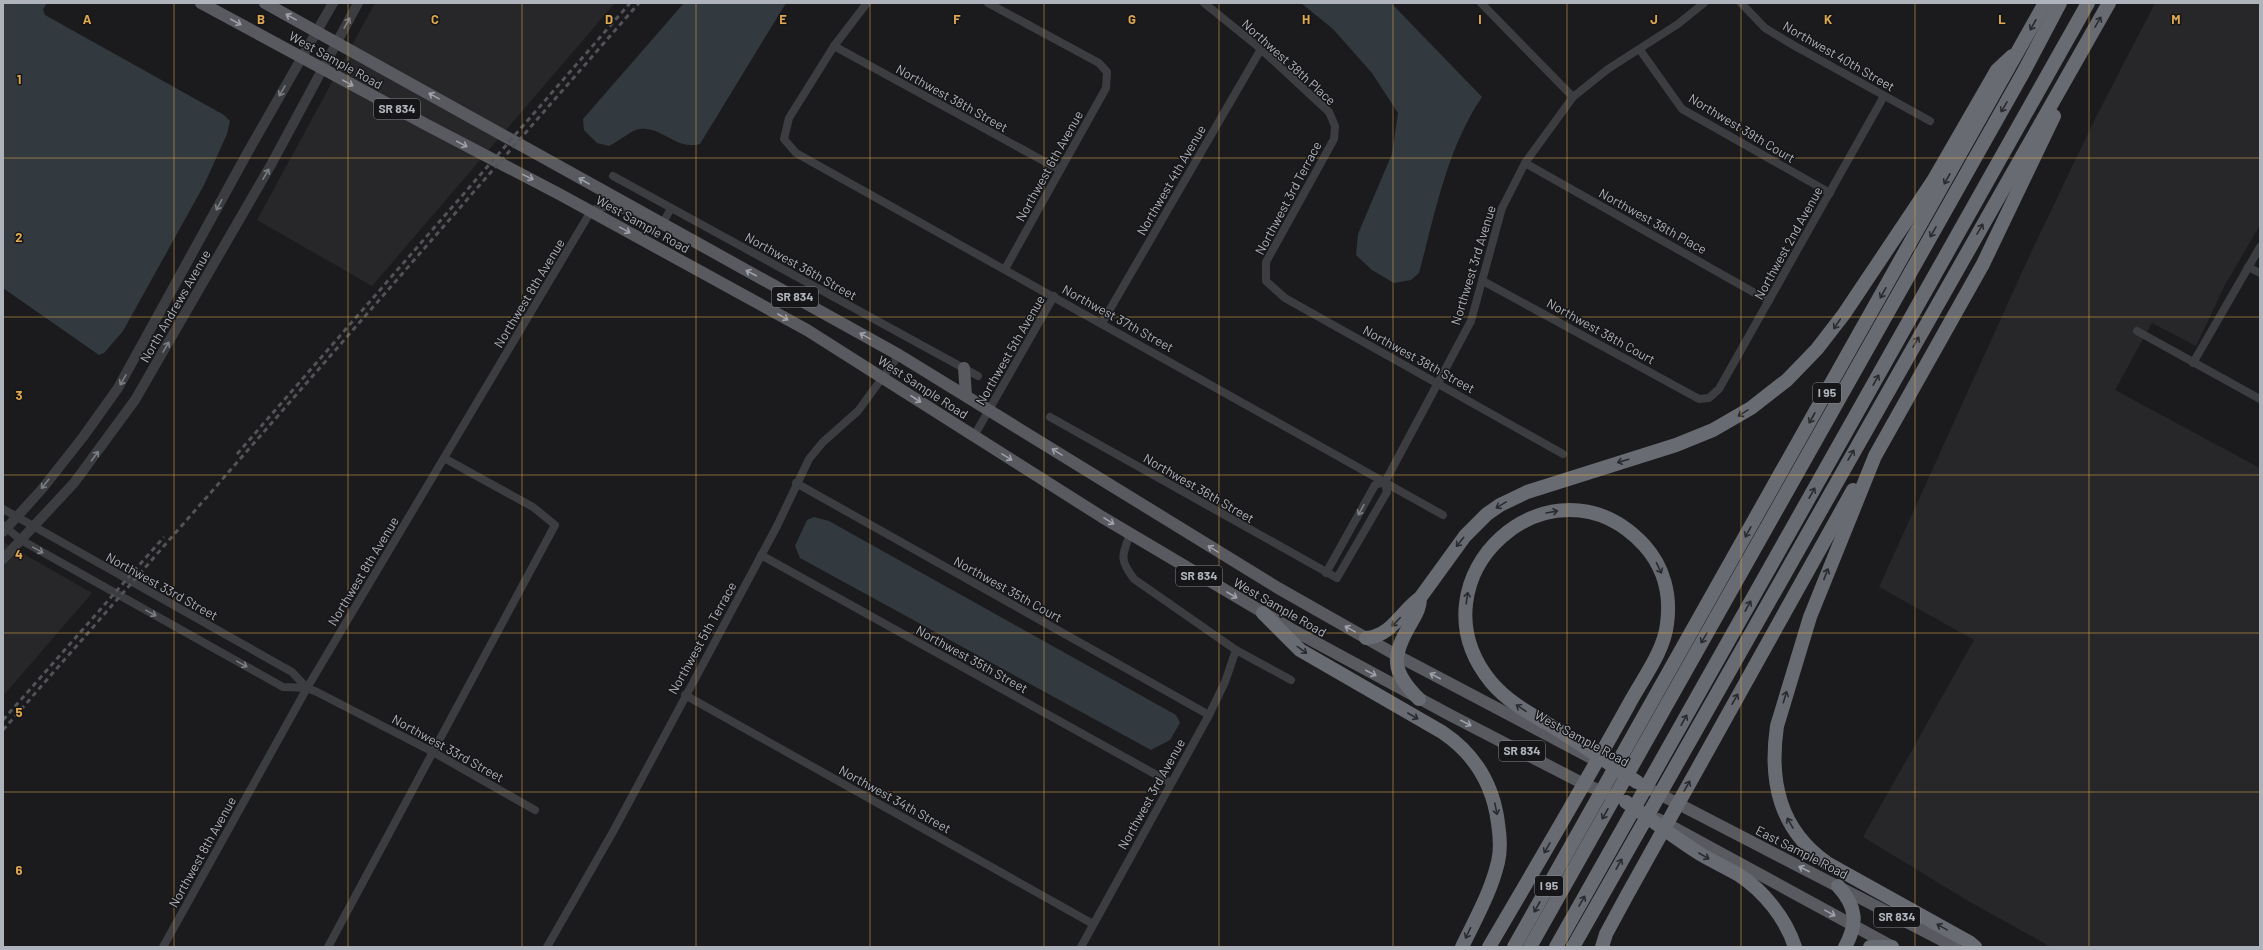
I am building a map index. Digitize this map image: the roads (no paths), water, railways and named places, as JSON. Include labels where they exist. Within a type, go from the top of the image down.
[{"type":"highway","name":"I 95","points":[[1514,947],[1590,827],[2045,3]]},
{"type":"highway","points":[[2024,73],[2060,3]]},
{"type":"highway","points":[[1638,740],[2066,3]]},
{"type":"highway","points":[[1573,947],[1665,754],[2088,3]]},
{"type":"highway","points":[[1556,947],[1678,760],[2109,3]]},
{"type":"highway","points":[[1602,947],[1606,934],[1648,857],[1848,497],[1875,456],[1983,264],[2044,138],[2087,42]]},
{"type":"highway","points":[[1366,638],[1377,636],[1388,630],[1420,598],[1465,536],[1487,514],[1500,505],[1527,492],[1676,445],[1713,430],[1751,408],[1787,380],[1831,333],[1933,181],[1997,70],[2021,48]]},
{"type":"highway","points":[[1875,456],[1810,617],[1777,726],[1774,758],[1776,785],[1780,800],[1791,824],[1819,857],[1975,947]]},
{"type":"highway","points":[[1489,947],[1567,814],[1615,728],[1656,656],[1666,631],[1668,592],[1661,570],[1651,553],[1638,538],[1609,518],[1575,510],[1562,510],[1534,516],[1510,529],[1498,538],[1477,566],[1469,588],[1466,611],[1470,644],[1485,673],[1508,698],[1637,782]]},
{"type":"highway","points":[[1419,699],[1401,676],[1396,666],[1396,655],[1404,635],[1420,607],[1420,598]]},
{"type":"highway","points":[[1263,613],[1300,650],[1446,735],[1465,749],[1476,762],[1493,797],[1500,838],[1498,862],[1484,901],[1462,947]]},
{"type":"highway","points":[[1626,802],[1701,854],[1739,875],[1754,886],[1771,904],[1787,928],[1795,947]]},
{"type":"highway","points":[[1530,947],[1590,827]]},
{"type":"highway","points":[[1838,886],[1851,901],[1853,925],[1851,935],[1845,947]]},
{"type":"highway","points":[[1870,947],[1892,947]]},
{"type":"main road","name":"West Sample Road","points":[[201,3],[591,211],[807,330],[1130,534],[1263,613],[1419,699],[1582,783],[1626,802]]},
{"type":"main road","name":"West Sample Road","points":[[265,3],[899,356],[990,409],[1231,560],[1366,638],[1637,782]]},
{"type":"main road","points":[[964,368],[966,395]]},
{"type":"main road","name":"East Sample Road","points":[[1637,782],[1955,947]]},
{"type":"main road","name":"SR 834","points":[[1626,802],[1892,947]]},
{"type":"street","name":"North Andrews Avenue","points":[[4,528],[16,517],[83,437],[118,388],[301,57],[333,3]]},
{"type":"street","name":"North Andrews Avenue","points":[[3,559],[74,483],[135,400],[272,163],[321,68],[358,3]]},
{"type":"street","points":[[834,46],[867,3]]},
{"type":"street","name":"Northwest 6th Avenue","points":[[988,3],[1099,64],[1107,72],[1106,88],[1005,269]]},
{"type":"street","name":"Northwest 38th Place","points":[[1204,3],[1261,50],[1328,112],[1335,126]]},
{"type":"street","points":[[1481,3],[1573,97]]},
{"type":"street","name":"Northwest 3rd Avenue","points":[[1337,578],[1387,492],[1385,482],[1471,321],[1502,208],[1525,163],[1573,97],[1608,69],[1640,50],[1678,24],[1704,3]]},
{"type":"street","name":"Northwest 40th Street","points":[[1742,3],[1765,28],[1930,121]]},
{"type":"street","name":"Northwest 37th Street","points":[[834,46],[789,118],[784,139],[796,153],[1443,514]]},
{"type":"street","name":"Northwest 38th Street","points":[[834,46],[1060,170]]},
{"type":"street","name":"Northwest 4th Avenue","points":[[1102,323],[1261,50]]},
{"type":"street","name":"Northwest 39th Court","points":[[1640,50],[1682,109],[1830,193]]},
{"type":"street","name":"Northwest 2nd Avenue","points":[[1709,398],[1719,390],[1884,96]]},
{"type":"street","name":"Northwest 3rd Terrace","points":[[1266,281],[1266,262],[1334,139],[1335,126]]},
{"type":"street","name":"Northwest 38th Place","points":[[1525,163],[1769,300]]},
{"type":"street","name":"Northwest 36th Street","points":[[613,176],[978,376]]},
{"type":"street","points":[[591,211],[600,207],[609,206],[659,223],[671,208]]},
{"type":"street","name":"Northwest 8th Avenue","points":[[163,947],[307,688],[591,211]]},
{"type":"street","points":[[2193,363],[2260,246]]},
{"type":"street","points":[[2248,267],[2260,273]]},
{"type":"street","name":"Northwest 38th Street","points":[[1266,281],[1285,298],[1564,454]]},
{"type":"street","name":"Northwest 38th Court","points":[[1482,281],[1700,399],[1709,398]]},
{"type":"street","name":"Northwest 5th Avenue","points":[[974,436],[1054,296]]},
{"type":"street","points":[[2137,331],[2260,399]]},
{"type":"street","name":"Northwest 5th Terrace","points":[[547,947],[614,830],[684,695],[761,555],[796,483],[815,450],[858,411],[899,356]]},
{"type":"street","name":"Northwest 36th Street","points":[[1050,417],[1337,578]]},
{"type":"street","points":[[328,947],[555,526],[532,507],[444,458]]},
{"type":"street","name":"Northwest 3rd Avenue","points":[[1326,573],[1375,485],[1385,482]]},
{"type":"street","name":"Northwest 35th Court","points":[[796,483],[1209,715]]},
{"type":"street","name":"Northwest 33rd Street","points":[[3,509],[33,528],[292,672],[307,688],[433,752],[535,810]]},
{"type":"street","name":"Northwest 33rd Street","points":[[4,528],[21,540],[283,687],[307,688]]},
{"type":"street","points":[[1130,534],[1122,556],[1124,566],[1134,578],[1236,650],[1290,680]]},
{"type":"street","name":"Northwest 35th Street","points":[[761,555],[1171,783]]},
{"type":"street","name":"Northwest 3rd Avenue","points":[[1081,947],[1209,715],[1225,682],[1236,650]]},
{"type":"street","name":"Northwest 34th Street","points":[[684,695],[1093,924]]},
{"type":"railway","points":[[237,454],[630,3]]},
{"type":"railway","points":[[3,730],[639,3]]},
{"type":"railway","points":[[3,720],[164,537]]}]
